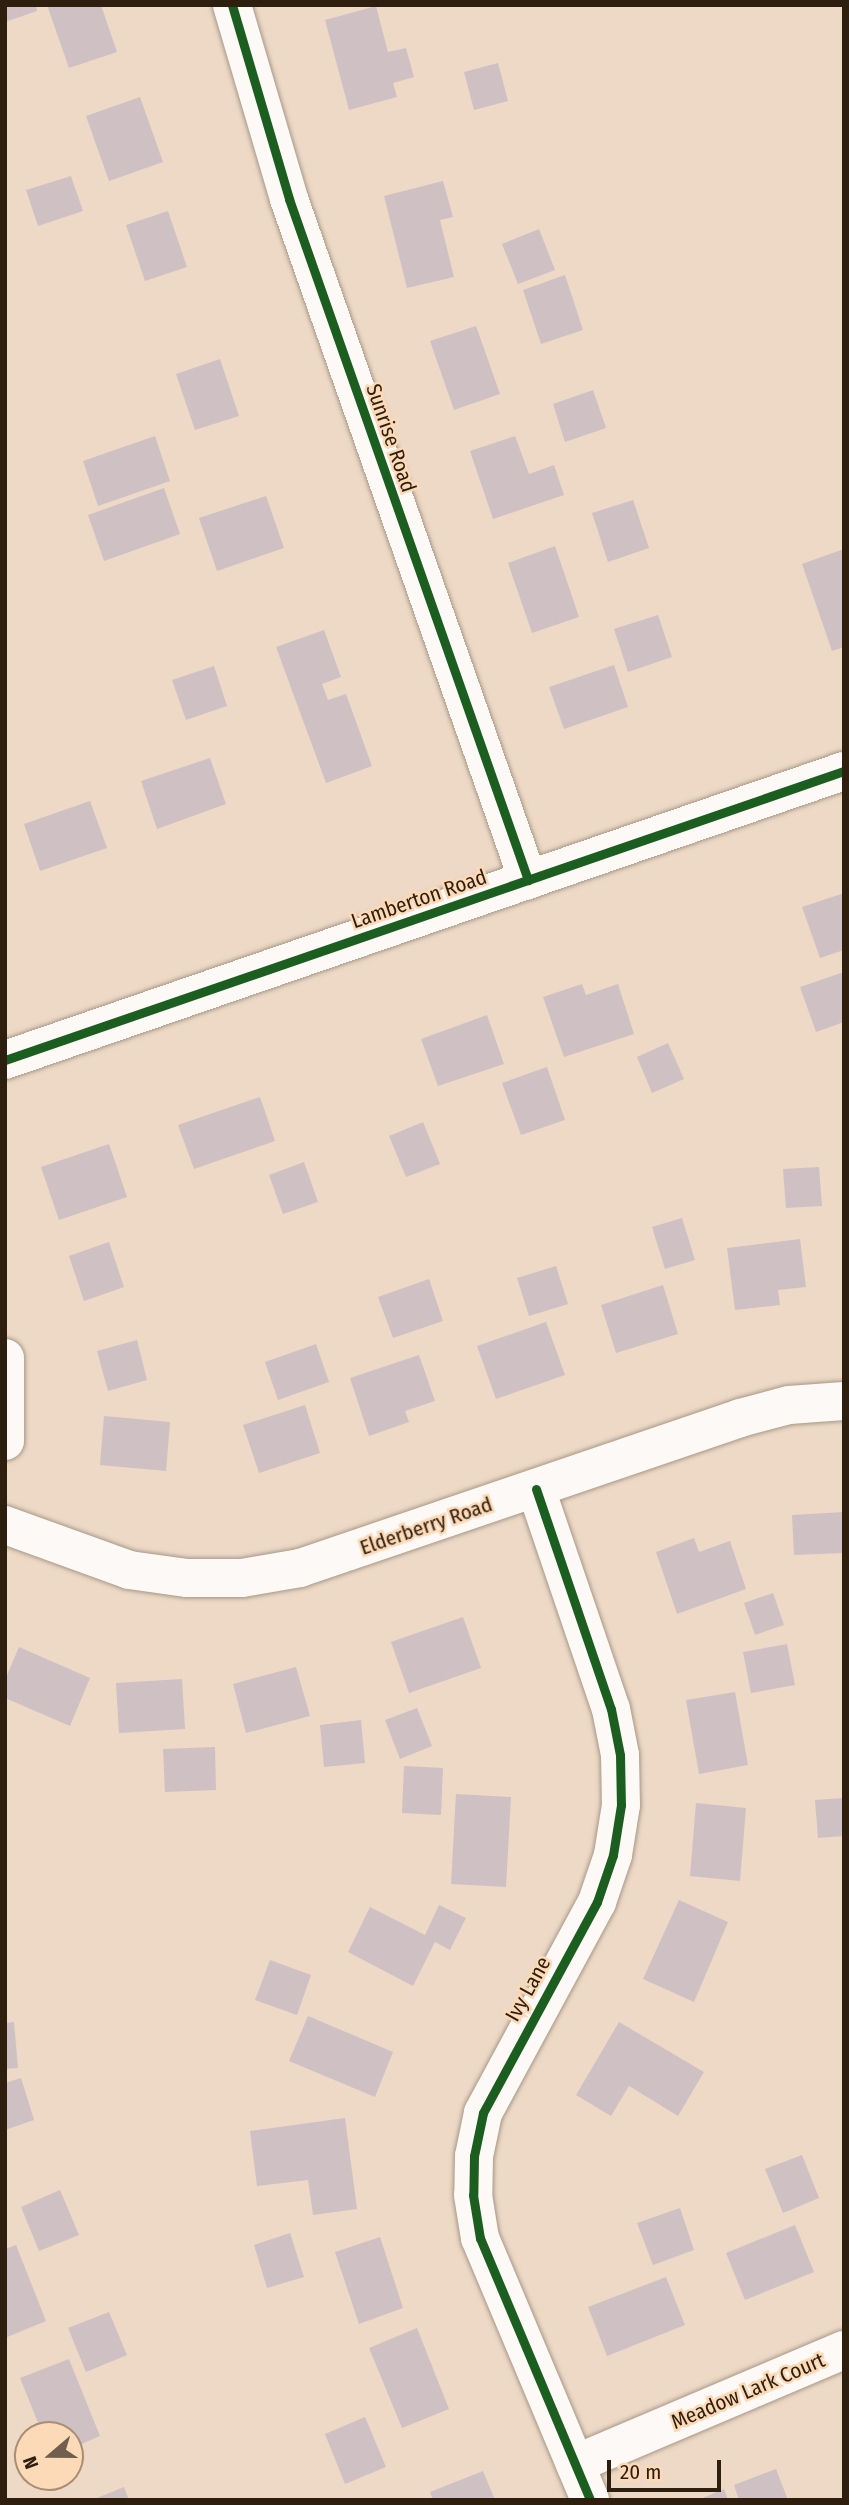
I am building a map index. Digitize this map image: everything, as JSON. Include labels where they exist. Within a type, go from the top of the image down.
[{"type":"street","name":"Sunrise Road","points":[[232,5],[289,199],[528,880]]},
{"type":"street","name":"Lamberton Road","points":[[5,1060],[844,771]]},
{"type":"street","points":[[5,1358],[5,1441]]},
{"type":"street","name":"Elderberry Road","points":[[5,1525],[129,1570],[187,1578],[242,1578],[300,1568],[740,1418],[789,1405],[844,1401]]},
{"type":"street","name":"Ivy Lane","points":[[536,1489],[611,1709],[620,1755],[621,1805],[613,1855],[597,1902],[483,2113],[474,2156],[473,2195],[480,2238],[590,2500]]},
{"type":"street","name":"Meadow Lark Court","points":[[575,2464],[844,2350]]},
{"type":"building","points":[[5,5],[36,5],[37,11],[5,22]]},
{"type":"building","points":[[47,5],[101,5],[117,52],[69,68]]},
{"type":"building","points":[[376,6],[388,52],[406,48],[414,77],[393,83],[397,97],[349,110],[325,20]]},
{"type":"building","points":[[498,63],[508,101],[474,110],[464,72]]},
{"type":"building","points":[[140,97],[163,162],[109,181],[86,116]]},
{"type":"building","points":[[71,176],[83,211],[38,226],[26,190]]},
{"type":"building","points":[[443,181],[453,217],[440,220],[454,277],[407,288],[384,196]]},
{"type":"building","points":[[168,211],[187,267],[145,281],[126,225]]},
{"type":"building","points":[[539,229],[555,270],[518,284],[502,244]]},
{"type":"building","points":[[565,275],[583,330],[541,344],[523,290]]},
{"type":"building","points":[[476,326],[500,394],[454,410],[430,341]]},
{"type":"building","points":[[220,359],[239,416],[195,430],[176,374]]},
{"type":"building","points":[[593,390],[606,428],[565,442],[553,404]]},
{"type":"building","points":[[155,436],[170,481],[98,506],[83,461]]},
{"type":"building","points":[[515,436],[529,474],[554,465],[564,495],[493,519],[470,451]]},
{"type":"building","points":[[164,488],[180,534],[104,561],[88,515]]},
{"type":"building","points":[[266,496],[284,548],[217,571],[199,518]]},
{"type":"building","points":[[633,500],[649,548],[608,562],[592,513]]},
{"type":"building","points":[[555,546],[579,617],[532,633],[508,563]]},
{"type":"building","points":[[844,549],[844,647],[832,651],[802,564]]},
{"type":"building","points":[[658,615],[672,657],[628,672],[614,629]]},
{"type":"building","points":[[324,630],[341,677],[322,684],[328,700],[346,694],[372,766],[326,783],[276,647]]},
{"type":"building","points":[[614,665],[628,707],[564,729],[549,687]]},
{"type":"building","points":[[214,666],[227,706],[186,720],[172,680]]},
{"type":"building","points":[[210,758],[226,804],[157,829],[141,781]]},
{"type":"building","points":[[90,801],[107,848],[40,871],[24,824]]},
{"type":"building","points":[[844,893],[844,950],[820,958],[802,907]]},
{"type":"building","points":[[844,972],[844,1022],[816,1032],[800,987]]},
{"type":"building","points":[[582,984],[586,995],[618,984],[634,1034],[564,1057],[543,997]]},
{"type":"building","points":[[487,1015],[504,1064],[438,1086],[421,1039]]},
{"type":"building","points":[[668,1043],[684,1079],[652,1093],[637,1057]]},
{"type":"building","points":[[547,1067],[565,1120],[521,1135],[502,1083]]},
{"type":"building","points":[[260,1097],[275,1141],[194,1169],[178,1125]]},
{"type":"building","points":[[423,1122],[440,1164],[406,1177],[389,1136]]},
{"type":"building","points":[[109,1144],[127,1197],[59,1220],[41,1167]]},
{"type":"building","points":[[304,1162],[318,1202],[283,1214],[269,1175]]},
{"type":"building","points":[[819,1167],[822,1206],[786,1208],[783,1169]]},
{"type":"building","points":[[682,1218],[695,1260],[665,1269],[652,1227]]},
{"type":"building","points":[[800,1239],[806,1287],[778,1290],[780,1305],[735,1310],[727,1248]]},
{"type":"building","points":[[109,1242],[124,1287],[84,1301],[69,1256]]},
{"type":"building","points":[[556,1266],[568,1304],[529,1316],[517,1278]]},
{"type":"building","points":[[429,1279],[443,1321],[393,1338],[378,1297]]},
{"type":"building","points":[[663,1285],[678,1334],[616,1353],[601,1305]]},
{"type":"building","points":[[546,1322],[565,1375],[496,1399],[477,1346]]},
{"type":"building","points":[[137,1340],[147,1380],[108,1391],[97,1351]]},
{"type":"building","points":[[316,1344],[329,1382],[278,1400],[265,1362]]},
{"type":"building","points":[[419,1355],[435,1401],[405,1411],[409,1422],[369,1436],[350,1378]]},
{"type":"building","points":[[305,1405],[320,1453],[259,1473],[243,1425]]},
{"type":"building","points":[[104,1416],[170,1422],[166,1471],[100,1465]]},
{"type":"building","points":[[844,1512],[844,1553],[794,1555],[792,1515]]},
{"type":"building","points":[[694,1538],[699,1552],[730,1541],[746,1589],[677,1614],[656,1552]]},
{"type":"building","points":[[773,1593],[784,1625],[755,1635],[744,1603]]},
{"type":"building","points":[[463,1617],[481,1668],[409,1693],[391,1642]]},
{"type":"building","points":[[787,1644],[795,1685],[751,1693],[743,1652]]},
{"type":"building","points":[[19,1647],[90,1678],[70,1726],[5,1698],[5,1680]]},
{"type":"building","points":[[296,1667],[310,1716],[246,1733],[233,1684]]},
{"type":"building","points":[[182,1679],[185,1729],[119,1733],[116,1683]]},
{"type":"building","points":[[735,1692],[748,1765],[699,1774],[686,1700]]},
{"type":"building","points":[[417,1708],[432,1746],[400,1759],[385,1720]]},
{"type":"building","points":[[361,1720],[365,1763],[324,1767],[320,1725]]},
{"type":"building","points":[[215,1747],[216,1790],[165,1792],[163,1749]]},
{"type":"building","points":[[404,1766],[443,1768],[441,1815],[402,1813]]},
{"type":"building","points":[[456,1794],[511,1797],[506,1887],[451,1884]]},
{"type":"building","points":[[844,1798],[844,1836],[818,1838],[815,1800]]},
{"type":"building","points":[[696,1803],[746,1808],[740,1881],[690,1876]]},
{"type":"building","points":[[679,1900],[728,1922],[694,2002],[643,1979]]},
{"type":"building","points":[[439,1905],[466,1918],[450,1950],[435,1942],[413,1986],[348,1952],[370,1907],[425,1935]]},
{"type":"building","points":[[270,1960],[311,1975],[297,2015],[255,2000]]},
{"type":"building","points":[[308,2016],[393,2052],[375,2097],[289,2061]]},
{"type":"building","points":[[14,2022],[18,2068],[5,2069],[5,2023]]},
{"type":"building","points":[[619,2022],[704,2072],[678,2116],[629,2086],[611,2116],[576,2095]]},
{"type":"building","points":[[21,2078],[34,2120],[5,2130],[5,2083]]},
{"type":"building","points":[[345,2118],[357,2209],[313,2215],[308,2180],[257,2186],[250,2131]]},
{"type":"building","points":[[802,2155],[819,2198],[783,2213],[765,2169]]},
{"type":"building","points":[[60,2190],[79,2235],[39,2251],[21,2207]]},
{"type":"building","points":[[680,2208],[694,2250],[653,2265],[637,2223]]},
{"type":"building","points":[[795,2225],[814,2272],[745,2300],[726,2253]]},
{"type":"building","points":[[290,2233],[304,2277],[267,2288],[254,2245]]},
{"type":"building","points":[[380,2237],[403,2308],[359,2324],[335,2252]]},
{"type":"building","points":[[16,2245],[46,2321],[5,2338],[5,2249]]},
{"type":"building","points":[[666,2277],[685,2325],[607,2356],[588,2307]]},
{"type":"building","points":[[109,2312],[127,2355],[86,2372],[68,2328]]},
{"type":"building","points":[[417,2328],[449,2409],[402,2428],[369,2348]]},
{"type":"building","points":[[69,2359],[100,2436],[84,2443],[84,2421],[37,2421],[20,2378]]},
{"type":"building","points":[[365,2417],[386,2467],[345,2484],[325,2434]]},
{"type":"building","points":[[776,2469],[788,2500],[739,2500],[734,2485]]},
{"type":"building","points":[[483,2471],[495,2500],[433,2500],[430,2492]]},
{"type":"building","points":[[124,2487],[129,2500],[92,2500]]},
{"type":"building","points":[[724,2489],[728,2500],[698,2500]]},
{"type":"cycle path","points":[[232,5],[289,199],[528,880]]},
{"type":"cycle path","points":[[5,1060],[844,771]]},
{"type":"cycle path","points":[[536,1489],[611,1709],[620,1755],[621,1805],[613,1855],[597,1902],[483,2113],[474,2156],[473,2195],[480,2238],[590,2500]]}]
